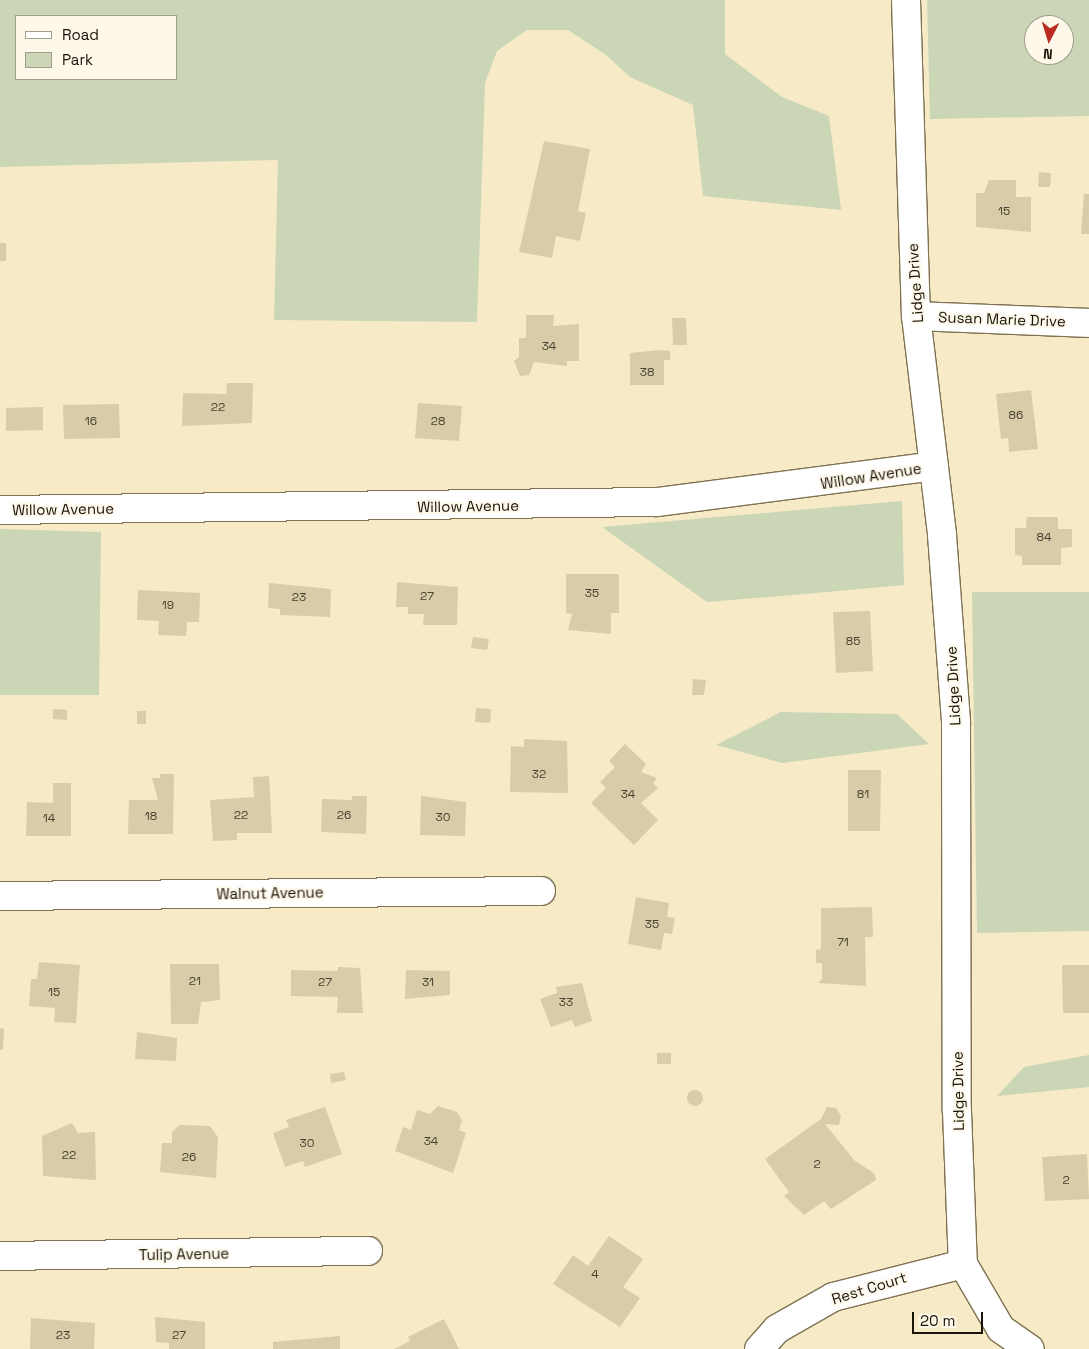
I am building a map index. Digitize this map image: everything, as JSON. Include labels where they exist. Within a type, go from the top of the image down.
[{"type":"street","name":"Lidge Drive","points":[[906,0],[916,316],[934,466],[956,723],[958,1111],[963,1264],[1001,1329],[1030,1349]]},
{"type":"street","name":"Susan Marie Drive","points":[[916,316],[1089,323]]},
{"type":"street","name":"Willow Avenue","points":[[0,510],[657,502],[934,466]]},
{"type":"street","name":"Walnut Avenue","points":[[0,896],[541,890]]},
{"type":"street","name":"Tulip Avenue","points":[[0,1256],[368,1251]]},
{"type":"street","name":"Rest Court","points":[[759,1349],[777,1329],[833,1297],[963,1264]]},
{"type":"green space","points":[[0,0],[725,0],[725,54],[782,97],[829,116],[841,210],[703,196],[693,105],[630,77],[606,55],[568,30],[527,30],[497,51],[485,83],[477,322],[274,320],[278,160],[0,167]]},
{"type":"green space","points":[[927,0],[1089,0],[1089,116],[930,119]]},
{"type":"green space","points":[[902,501],[904,585],[793,595],[707,602],[602,527]]},
{"type":"green space","points":[[0,529],[101,532],[99,695],[0,695]]},
{"type":"green space","points":[[972,592],[1089,592],[1089,931],[977,933]]},
{"type":"green space","points":[[781,712],[897,714],[929,744],[782,763],[716,745]]},
{"type":"green space","points":[[1089,1055],[1089,1087],[997,1096],[1024,1067]]},
{"type":"building","points":[[544,141],[590,149],[578,211],[586,213],[580,241],[556,236],[552,258],[519,252]]},
{"type":"building","points":[[1039,172],[1051,173],[1050,187],[1038,187]]},
{"type":"building","points":[[989,180],[1016,180],[1016,197],[1031,197],[1031,232],[976,227],[976,193],[984,193]]},
{"type":"building","points":[[1084,194],[1089,194],[1089,234],[1081,234]]},
{"type":"building","points":[[0,243],[6,243],[6,261],[0,261]]},
{"type":"building","points":[[526,315],[554,315],[553,326],[579,324],[579,361],[567,361],[567,366],[534,362],[529,375],[520,376],[514,361],[519,357],[519,338],[526,338]]},
{"type":"building","points":[[672,318],[686,318],[687,345],[673,345]]},
{"type":"building","points":[[670,351],[670,360],[664,360],[664,385],[630,385],[630,353]]},
{"type":"building","points":[[227,383],[253,383],[252,423],[182,426],[183,393],[226,394]]},
{"type":"building","points":[[1031,390],[1038,449],[1009,452],[1008,438],[1001,439],[996,394]]},
{"type":"building","points":[[418,403],[462,406],[459,441],[415,438]]},
{"type":"building","points":[[119,404],[120,438],[64,439],[63,405]]},
{"type":"building","points":[[43,407],[43,430],[6,431],[6,408]]},
{"type":"building","points":[[1027,517],[1058,517],[1058,529],[1072,529],[1072,547],[1061,548],[1061,565],[1022,565],[1022,556],[1015,555],[1015,528],[1026,528]]},
{"type":"building","points":[[566,574],[619,574],[619,613],[611,613],[611,634],[568,630],[572,614],[566,613]]},
{"type":"building","points":[[397,582],[458,587],[457,625],[423,625],[424,614],[408,614],[408,607],[396,607]]},
{"type":"building","points":[[269,583],[331,589],[330,617],[280,615],[280,609],[268,608]]},
{"type":"building","points":[[138,590],[200,593],[199,622],[187,622],[186,636],[158,635],[159,621],[137,620]]},
{"type":"building","points":[[870,611],[873,671],[836,673],[833,612]]},
{"type":"building","points":[[473,637],[489,639],[487,650],[471,648]]},
{"type":"building","points":[[693,679],[706,680],[704,695],[692,695]]},
{"type":"building","points":[[476,708],[491,709],[490,723],[475,722]]},
{"type":"building","points":[[53,709],[67,710],[67,720],[53,719]]},
{"type":"building","points":[[137,711],[146,711],[146,724],[137,724]]},
{"type":"building","points":[[524,739],[567,741],[568,793],[510,792],[511,746],[524,747]]},
{"type":"building","points":[[625,744],[646,764],[641,772],[657,778],[653,783],[658,788],[641,803],[658,820],[634,845],[591,803],[606,788],[600,782],[615,767],[609,761]]},
{"type":"building","points":[[848,770],[881,770],[880,831],[848,831]]},
{"type":"building","points":[[160,774],[174,774],[173,834],[128,834],[129,800],[158,800],[152,778],[160,778]]},
{"type":"building","points":[[269,776],[272,833],[237,833],[237,840],[213,841],[210,800],[254,797],[253,777]]},
{"type":"building","points":[[53,783],[71,783],[71,836],[26,836],[27,802],[53,803]]},
{"type":"building","points":[[352,796],[367,796],[366,834],[321,832],[322,799],[352,800]]},
{"type":"building","points":[[421,796],[466,802],[465,836],[420,835]]},
{"type":"building","points":[[636,897],[669,903],[667,917],[675,918],[672,934],[664,933],[661,950],[628,944]]},
{"type":"building","points":[[872,907],[873,937],[865,937],[866,986],[818,983],[822,979],[822,963],[816,963],[816,950],[821,949],[821,908]]},
{"type":"building","points":[[39,962],[80,965],[76,1023],[54,1022],[55,1008],[29,1006],[31,979],[37,979]]},
{"type":"building","points":[[170,964],[219,964],[220,1000],[201,1002],[198,1024],[171,1024]]},
{"type":"building","points":[[1062,965],[1089,965],[1089,1013],[1063,1013]]},
{"type":"building","points":[[338,967],[360,968],[363,1013],[337,1013],[338,997],[291,996],[291,970],[338,971]]},
{"type":"building","points":[[406,970],[450,971],[450,995],[405,999]]},
{"type":"building","points":[[582,983],[592,1021],[575,1027],[572,1020],[551,1027],[540,999],[557,993],[556,987]]},
{"type":"building","points":[[0,1028],[4,1029],[3,1050],[0,1050]]},
{"type":"building","points":[[137,1032],[177,1038],[176,1061],[135,1059]]},
{"type":"building","points":[[657,1053],[671,1053],[671,1064],[657,1064]]},
{"type":"building","points":[[344,1072],[346,1080],[331,1083],[330,1074]]},
{"type":"building","points":[[695,1090],[701,1092],[703,1098],[701,1104],[695,1106],[689,1104],[687,1098],[689,1092]]},
{"type":"building","points":[[438,1106],[457,1112],[462,1120],[459,1130],[466,1133],[453,1173],[395,1151],[403,1127],[411,1130],[417,1110],[430,1114]]},
{"type":"building","points":[[325,1107],[342,1154],[305,1167],[303,1161],[285,1167],[273,1133],[289,1127],[286,1120]]},
{"type":"building","points":[[827,1107],[836,1108],[841,1116],[839,1125],[825,1124],[855,1161],[874,1173],[876,1180],[831,1209],[824,1201],[804,1215],[784,1196],[789,1192],[765,1159],[821,1119]]},
{"type":"building","points":[[72,1123],[78,1133],[95,1132],[96,1180],[43,1176],[42,1136]]},
{"type":"building","points":[[180,1125],[210,1126],[218,1137],[216,1178],[160,1172],[162,1143],[172,1143],[172,1132]]},
{"type":"building","points":[[1087,1154],[1089,1199],[1045,1201],[1042,1157]]},
{"type":"building","points":[[609,1236],[643,1259],[623,1287],[640,1298],[620,1327],[553,1284],[573,1255],[588,1266]]},
{"type":"building","points":[[155,1317],[205,1322],[205,1349],[169,1349],[169,1343],[156,1342]]},
{"type":"building","points":[[31,1318],[95,1323],[94,1349],[30,1349]]},
{"type":"building","points":[[444,1319],[459,1349],[394,1349],[410,1341],[408,1337]]},
{"type":"building","points":[[340,1336],[340,1349],[273,1349],[273,1342]]}]
